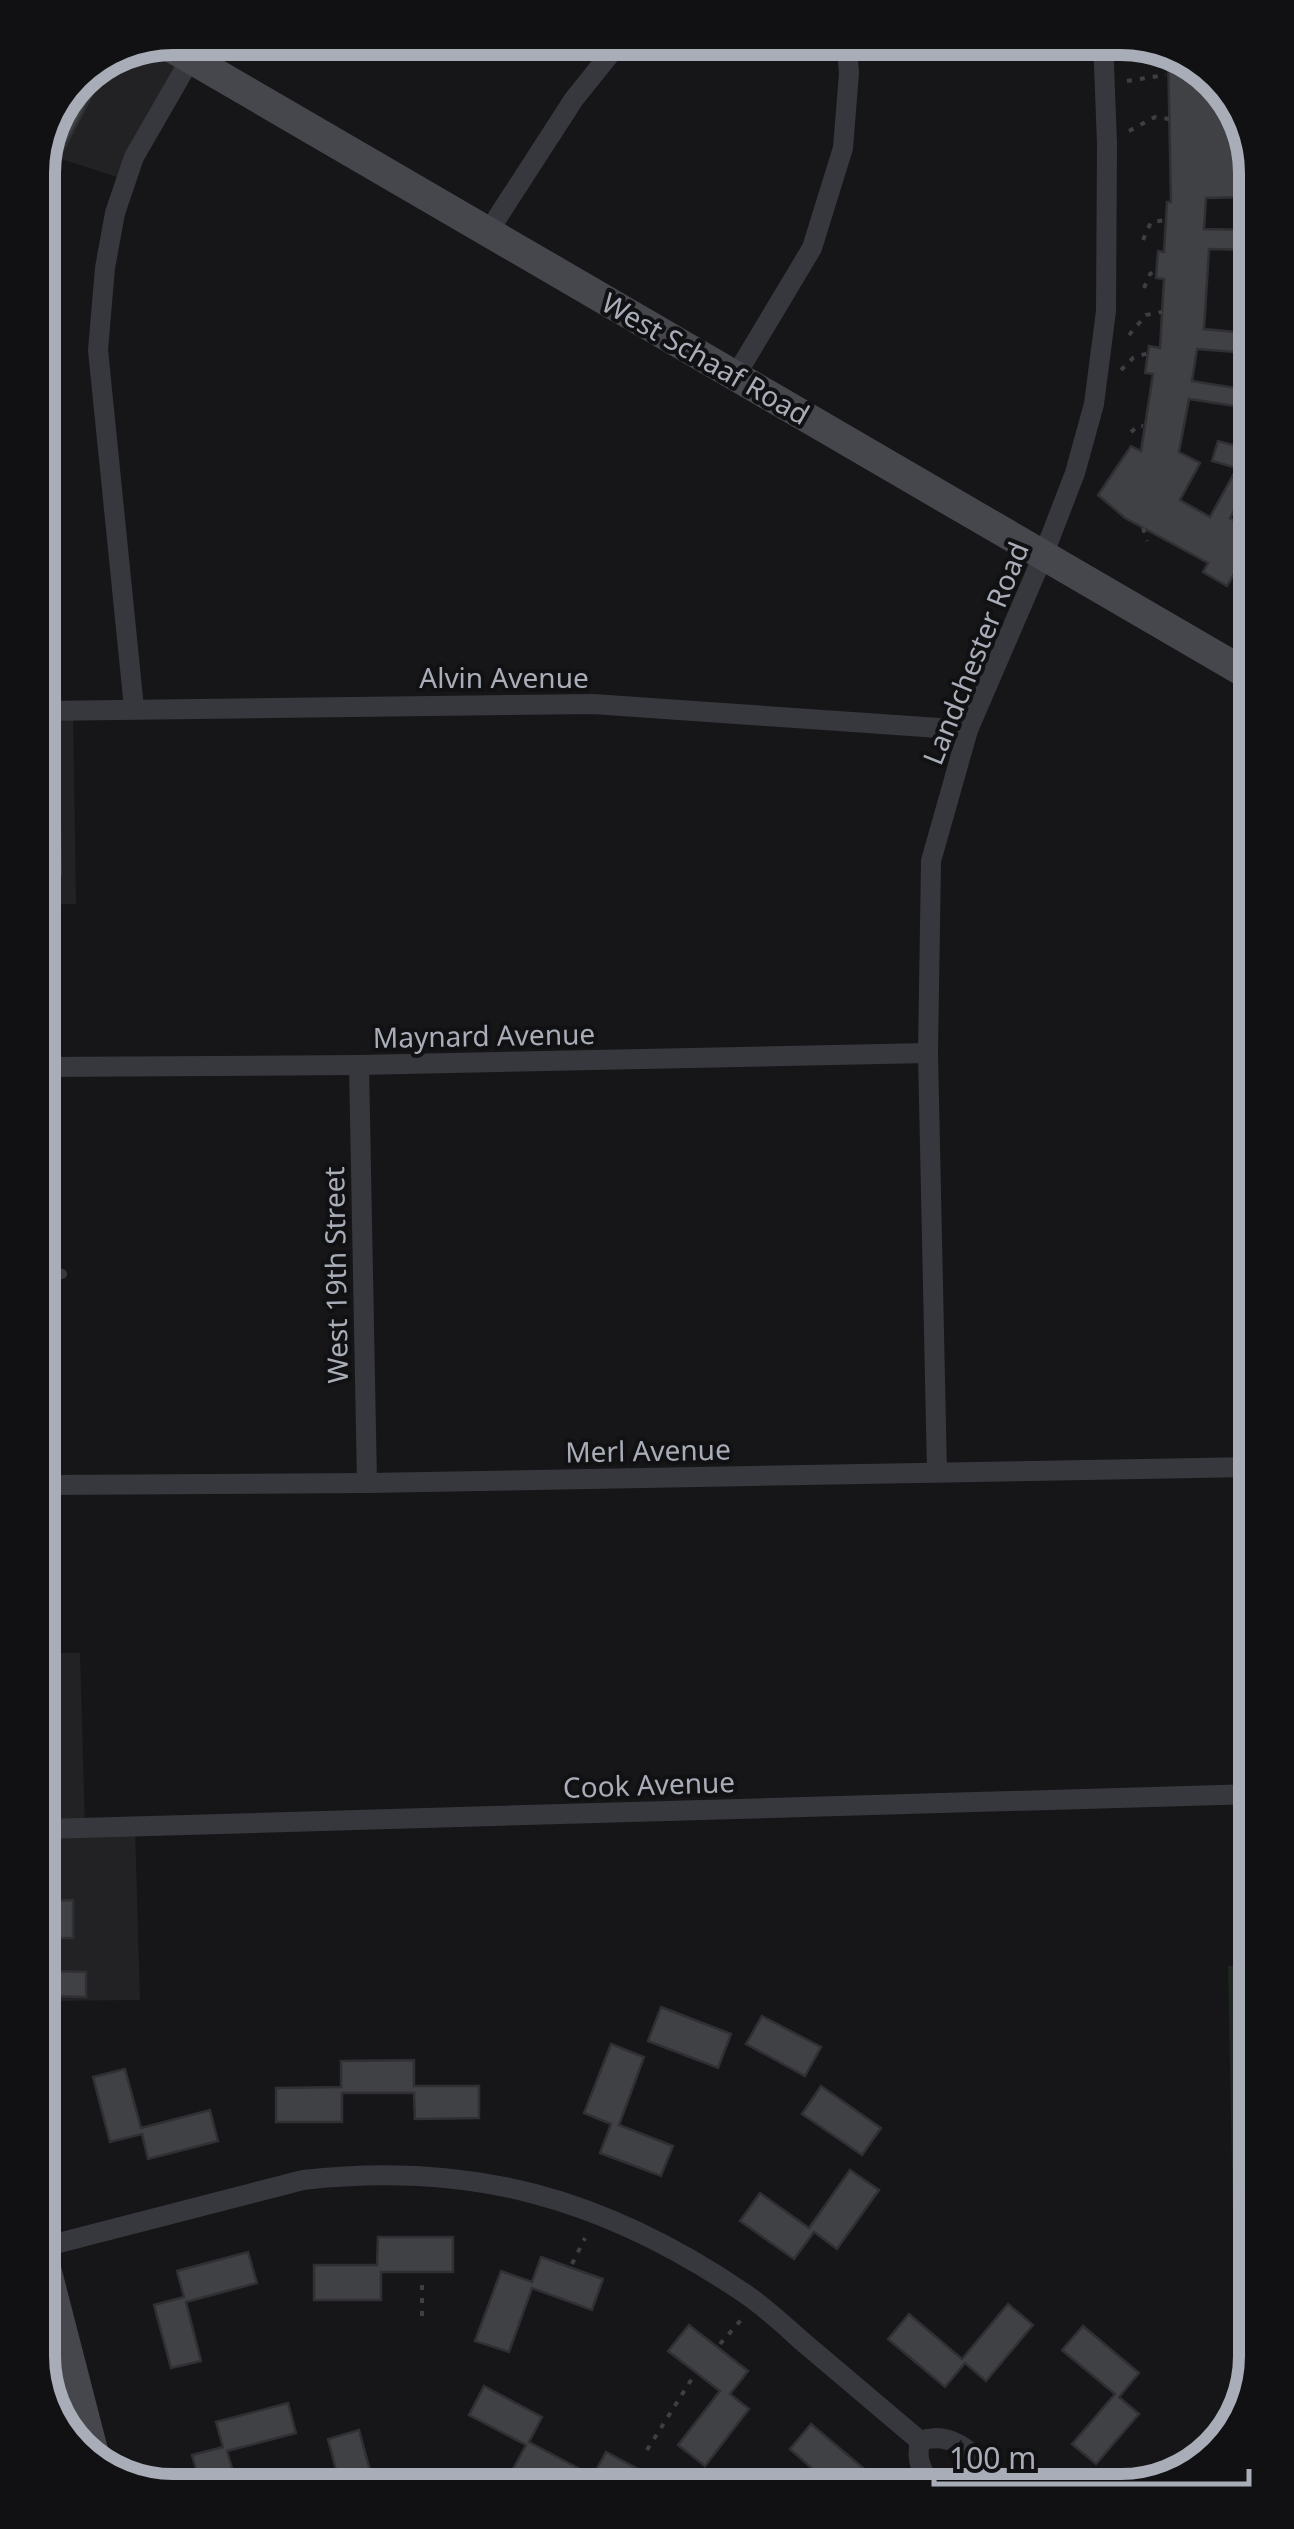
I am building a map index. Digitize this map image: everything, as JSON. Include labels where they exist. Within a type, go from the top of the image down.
[{"type":"street","name":"West Schaaf Road","points":[[186,55],[1239,669]]},
{"type":"street","points":[[488,232],[574,98],[609,55]]},
{"type":"street","points":[[736,376],[812,248],[842,148],[847,55]]},
{"type":"street","name":"Landchester Road","points":[[937,1472],[928,1053],[930,862],[968,730],[1044,556],[1094,404],[1105,322],[1104,55]]},
{"type":"street","points":[[134,708],[98,350],[114,212],[134,157],[191,58]]},
{"type":"street","name":"Alvin Avenue","points":[[55,711],[592,704],[968,730]]},
{"type":"street","name":"Maynard Avenue","points":[[55,1066],[359,1065],[928,1053]]},
{"type":"street","name":"West 19th Street","points":[[359,1065],[367,1483]]},
{"type":"street","name":"Merl Avenue","points":[[55,1485],[1239,1467]]},
{"type":"street","name":"Cook Avenue","points":[[55,1829],[1239,1794]]},
{"type":"street","points":[[55,2244],[302,2180],[344,2175],[423,2177],[518,2188],[599,2214],[675,2251],[747,2294],[920,2441]]},
{"type":"street","points":[[55,2303],[90,2439]]},
{"type":"street","points":[[920,2441],[932,2437],[956,2441],[994,2474]]},
{"type":"street","points":[[920,2441],[917,2454],[926,2474]]},
{"type":"lane","points":[[55,840],[55,880]]},
{"type":"lane","points":[[55,1274],[62,1274]]},
{"type":"path","points":[[1127,82],[1166,75]]},
{"type":"path","points":[[1129,131],[1155,117],[1169,120]]},
{"type":"path","points":[[1143,240],[1151,222],[1166,220]]},
{"type":"path","points":[[1144,288],[1150,274],[1157,270]]},
{"type":"path","points":[[1130,335],[1146,315],[1162,312]]},
{"type":"path","points":[[1117,373],[1133,358],[1148,353]]},
{"type":"path","points":[[1130,432],[1144,426]]},
{"type":"path","points":[[1144,528],[1147,542]]},
{"type":"path","points":[[572,2264],[585,2238]]},
{"type":"path","points":[[422,2285],[422,2319]]},
{"type":"path","points":[[720,2344],[741,2320]]},
{"type":"path","points":[[647,2450],[693,2377]]},
{"type":"shaded area","points":[[186,55],[191,58],[126,180],[56,157],[67,121],[79,101],[108,75],[150,57]]},
{"type":"shaded area","points":[[73,710],[76,904],[55,905],[55,711]]},
{"type":"shaded area","points":[[55,1653],[80,1653],[85,1827],[135,1826],[140,2000],[55,2001]]},
{"type":"shaded area","points":[[1228,1966],[1239,1966],[1236,2379]]},
{"type":"building","points":[[1168,65],[1199,84],[1215,101],[1237,150],[1239,197],[1206,198],[1204,229],[1239,230],[1239,250],[1209,249],[1204,329],[1239,332],[1239,352],[1197,349],[1192,381],[1239,389],[1239,407],[1189,399],[1179,452],[1200,463],[1180,500],[1210,517],[1237,468],[1212,461],[1218,441],[1239,447],[1239,502],[1230,518],[1239,523],[1239,565],[1227,586],[1203,572],[1208,563],[1125,518],[1098,495],[1131,446],[1141,451],[1153,374],[1145,373],[1149,346],[1160,348],[1164,279],[1156,278],[1158,251],[1164,252],[1167,202],[1171,202]]},
{"type":"building","points":[[99,81],[61,154],[57,152],[59,143],[67,121],[79,101]]},
{"type":"building","points":[[73,1900],[73,1938],[55,1938],[55,1901]]},
{"type":"building","points":[[55,1971],[86,1972],[86,1997],[55,1996]]},
{"type":"building","points":[[661,2007],[731,2034],[718,2068],[648,2041]]},
{"type":"building","points":[[762,2016],[821,2047],[805,2076],[746,2044]]},
{"type":"building","points":[[611,2044],[644,2057],[619,2125],[673,2146],[661,2176],[600,2153],[611,2124],[584,2113]]},
{"type":"building","points":[[414,2060],[414,2086],[479,2086],[479,2118],[415,2119],[414,2093],[342,2093],[342,2122],[276,2122],[276,2088],[341,2087],[341,2061]]},
{"type":"building","points":[[125,2069],[141,2128],[210,2110],[218,2141],[148,2159],[142,2134],[110,2142],[93,2077]]},
{"type":"building","points":[[821,2086],[881,2128],[862,2155],[802,2114]]},
{"type":"building","points":[[850,2170],[879,2190],[837,2249],[814,2232],[794,2259],[740,2221],[760,2193],[809,2228]]},
{"type":"building","points":[[378,2237],[453,2237],[453,2272],[381,2272],[381,2300],[314,2300],[314,2265],[377,2265]]},
{"type":"building","points":[[248,2252],[257,2283],[186,2302],[201,2361],[171,2368],[154,2305],[184,2297],[177,2271]]},
{"type":"building","points":[[541,2257],[603,2279],[592,2310],[532,2288],[509,2352],[475,2341],[501,2271],[532,2282]]},
{"type":"building","points":[[1008,2304],[1033,2325],[986,2381],[965,2363],[945,2387],[888,2339],[909,2314],[962,2359]]},
{"type":"building","points":[[689,2325],[748,2371],[730,2394],[749,2409],[705,2466],[678,2445],[720,2391],[668,2351]]},
{"type":"building","points":[[1083,2326],[1139,2373],[1119,2397],[1139,2414],[1096,2464],[1072,2444],[1115,2394],[1062,2350]]},
{"type":"building","points":[[484,2386],[542,2417],[529,2442],[589,2474],[518,2474],[512,2471],[526,2445],[469,2415]]},
{"type":"building","points":[[288,2403],[296,2433],[227,2451],[233,2474],[197,2474],[192,2455],[223,2447],[216,2422]]},
{"type":"building","points":[[811,2424],[869,2473],[818,2474],[790,2449]]},
{"type":"building","points":[[359,2430],[371,2474],[337,2474],[328,2439]]},
{"type":"building","points":[[606,2452],[647,2474],[594,2474]]}]
